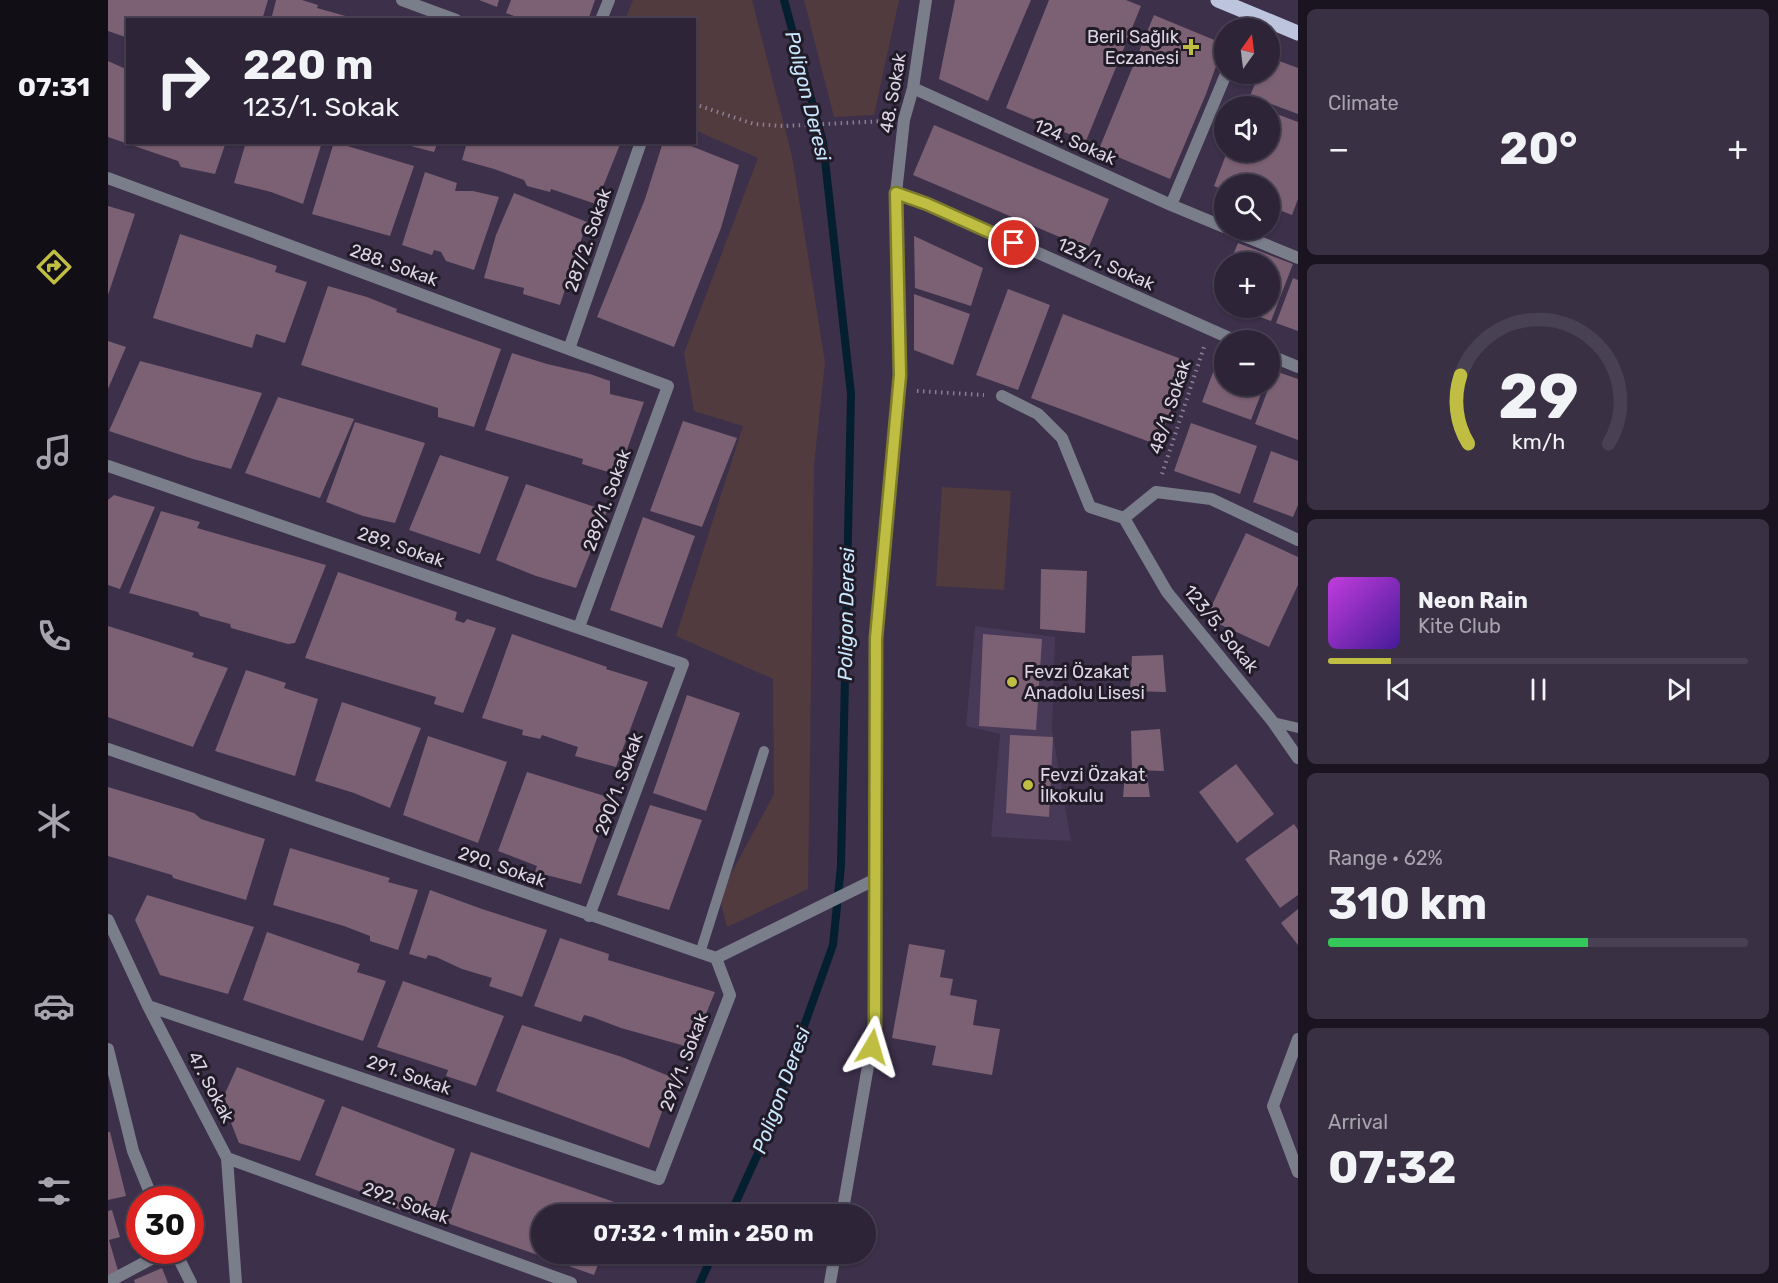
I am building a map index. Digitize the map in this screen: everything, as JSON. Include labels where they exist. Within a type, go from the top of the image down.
[{"type":"main road","points":[[1218,0],[1244,18]]},
{"type":"main road","points":[[1280,29],[1298,33]]},
{"type":"street","points":[[402,0],[451,18]]},
{"type":"street","points":[[603,18],[609,0]]},
{"type":"street","name":"48. Sokak","points":[[844,1204],[875,1026],[876,638],[900,375],[896,193],[904,120],[913,88],[926,0]]},
{"type":"street","points":[[1171,205],[1222,84]]},
{"type":"street","name":"124. Sokak","points":[[913,88],[1214,223]]},
{"type":"street","name":"287/2. Sokak","points":[[569,349],[640,144]]},
{"type":"street","name":"288. Sokak","points":[[108,178],[668,386]]},
{"type":"street","name":"123/1. Sokak","points":[[896,193],[927,204],[1214,332]]},
{"type":"street","points":[[1254,240],[1298,258]]},
{"type":"street","points":[[1280,360],[1298,367]]},
{"type":"street","name":"289/1. Sokak","points":[[579,627],[668,386]]},
{"type":"street","points":[[1002,396],[1038,414],[1062,438],[1090,507],[1124,518],[1156,492],[1211,499],[1298,540]]},
{"type":"street","name":"289. Sokak","points":[[108,466],[683,664]]},
{"type":"street","name":"123/5. Sokak","points":[[1124,518],[1167,592],[1273,722],[1298,759]]},
{"type":"street","name":"290/1. Sokak","points":[[589,916],[683,664]]},
{"type":"street","name":"290. Sokak","points":[[108,749],[716,958]]},
{"type":"street","points":[[716,958],[876,879]]},
{"type":"street","name":"47. Sokak","points":[[108,920],[148,1006],[228,1158],[236,1283]]},
{"type":"street","name":"291/1. Sokak","points":[[659,1179],[729,995],[716,958]]},
{"type":"street","name":"291. Sokak","points":[[148,1006],[659,1179]]},
{"type":"street","points":[[1298,1039],[1274,1106],[1298,1172]]},
{"type":"street","points":[[108,1049],[133,1151],[147,1186]]},
{"type":"street","name":"292. Sokak","points":[[228,1158],[571,1283]]},
{"type":"street","points":[[108,1282],[142,1264]]},
{"type":"street","points":[[182,1264],[191,1283]]},
{"type":"street","points":[[830,1283],[833,1264]]},
{"type":"lane","points":[[1273,722],[1298,728]]},
{"type":"lane","points":[[700,953],[764,751]]},
{"type":"path","points":[[696,105],[754,124],[784,126],[904,120]]},
{"type":"path","name":"48/1. Sokak","points":[[1156,492],[1210,330]]},
{"type":"path","points":[[900,375],[915,375],[915,391],[1002,396]]},
{"type":"shaded area","points":[[633,0],[752,0],[792,156],[825,362],[814,465],[808,889],[727,927],[719,896],[774,794],[773,679],[676,636],[743,426],[694,411],[684,353],[758,158],[696,130],[696,18],[626,18]]},
{"type":"shaded area","points":[[804,0],[899,0],[874,115],[834,117]]},
{"type":"shaded area","points":[[942,487],[1011,491],[1004,590],[936,586]]},
{"type":"shaded area","points":[[975,626],[1055,637],[1052,730],[1071,841],[991,837],[1000,734],[966,726]]},
{"type":"building","points":[[108,0],[268,0],[263,18],[126,18],[126,37],[108,31]]},
{"type":"building","points":[[276,0],[302,0],[318,5],[317,8],[349,17],[349,18],[272,18]]},
{"type":"building","points":[[479,0],[499,0],[497,7]]},
{"type":"building","points":[[511,0],[595,0],[589,18],[520,18],[506,13]]},
{"type":"building","points":[[955,0],[1031,0],[988,101],[939,79]]},
{"type":"building","points":[[1049,0],[1126,0],[1141,6],[1086,141],[1006,108]]},
{"type":"building","points":[[1154,15],[1214,40],[1214,72],[1170,179],[1099,149]]},
{"type":"building","points":[[108,61],[126,69],[126,143],[108,137]]},
{"type":"building","points":[[1280,61],[1298,68],[1298,114],[1280,107],[1280,96],[1250,96],[1255,84],[1280,84]]},
{"type":"building","points":[[1280,115],[1298,122],[1298,199],[1292,215],[1280,210],[1280,174],[1219,174],[1223,162],[1280,162]]},
{"type":"building","points":[[934,125],[1109,199],[1088,249],[913,175]]},
{"type":"building","points":[[128,144],[225,144],[215,174],[181,167],[178,161]]},
{"type":"building","points":[[245,144],[321,144],[303,204],[271,192],[234,183]]},
{"type":"building","points":[[333,144],[341,144],[414,166],[390,236],[312,214]]},
{"type":"building","points":[[407,144],[437,144],[434,152]]},
{"type":"building","points":[[466,144],[620,144],[596,204],[551,189],[550,192],[527,186],[524,180],[462,160]]},
{"type":"building","points":[[662,144],[686,144],[739,165],[721,228],[674,347],[597,317],[645,199]]},
{"type":"building","points":[[425,172],[457,183],[455,191],[473,191],[499,197],[474,270],[446,261],[441,252],[434,250],[432,255],[402,245]]},
{"type":"building","points":[[514,193],[587,222],[560,305],[523,294],[524,288],[484,278],[496,235]]},
{"type":"building","points":[[108,206],[135,214],[108,295]]},
{"type":"building","points":[[180,234],[277,266],[275,272],[307,282],[285,343],[256,334],[252,348],[153,318]]},
{"type":"building","points":[[914,236],[983,268],[971,306],[915,288]]},
{"type":"building","points":[[1238,243],[1262,252],[1234,252]]},
{"type":"building","points":[[1280,259],[1293,264],[1280,298]]},
{"type":"building","points":[[1293,278],[1298,280],[1298,331],[1276,323],[1280,318]]},
{"type":"building","points":[[328,286],[367,297],[397,309],[396,312],[501,349],[474,427],[438,417],[438,408],[301,365]]},
{"type":"building","points":[[1008,289],[1050,305],[1018,390],[976,375]]},
{"type":"building","points":[[914,294],[970,314],[953,365],[914,350]]},
{"type":"building","points":[[1063,314],[1189,362],[1158,445],[1031,398]]},
{"type":"building","points":[[108,341],[126,347],[108,389]]},
{"type":"building","points":[[512,353],[610,381],[610,394],[644,402],[618,475],[582,464],[583,459],[485,430]]},
{"type":"building","points":[[140,361],[262,393],[231,469],[109,431]]},
{"type":"building","points":[[1214,370],[1214,396],[1260,396],[1251,420],[1202,402]]},
{"type":"building","points":[[1280,373],[1298,379],[1298,440],[1255,424],[1266,396],[1280,396]]},
{"type":"building","points":[[278,397],[354,419],[320,498],[245,473]]},
{"type":"building","points":[[683,421],[737,438],[702,527],[650,511]]},
{"type":"building","points":[[355,422],[425,443],[395,523],[363,516],[326,502]]},
{"type":"building","points":[[1191,423],[1257,446],[1240,494],[1174,471]]},
{"type":"building","points":[[1271,451],[1298,461],[1298,505],[1293,517],[1253,502]]},
{"type":"building","points":[[440,455],[509,477],[480,554],[409,530]]},
{"type":"building","points":[[526,484],[607,511],[576,588],[536,576],[496,560]]},
{"type":"building","points":[[114,495],[155,507],[120,589],[108,585],[108,500]]},
{"type":"building","points":[[161,511],[200,522],[197,528],[326,565],[295,643],[288,644],[231,628],[230,624],[200,616],[198,612],[129,593]]},
{"type":"building","points":[[643,517],[695,536],[662,628],[610,610]]},
{"type":"building","points":[[1246,533],[1298,557],[1298,585],[1269,647],[1206,618]]},
{"type":"building","points":[[1041,569],[1087,571],[1085,633],[1040,629]]},
{"type":"building","points":[[338,572],[457,612],[455,620],[464,623],[467,619],[496,628],[463,713],[434,704],[436,697],[305,658]]},
{"type":"building","points":[[108,626],[194,653],[192,657],[228,668],[193,747],[108,717]]},
{"type":"building","points":[[512,634],[648,682],[616,767],[575,756],[578,747],[542,735],[540,739],[522,735],[523,730],[482,718]]},
{"type":"building","name":"Fevzi Özakat Anadolu Lisesi","points":[[983,634],[1042,639],[1036,730],[979,726]]},
{"type":"building","points":[[1163,655],[1166,692],[1130,691],[1132,656]]},
{"type":"building","points":[[246,670],[286,683],[284,688],[318,699],[295,776],[215,751]]},
{"type":"building","points":[[687,695],[740,713],[706,811],[653,793]]},
{"type":"building","points":[[342,702],[421,728],[390,808],[354,793],[315,781]]},
{"type":"building","points":[[1160,729],[1164,771],[1132,770],[1131,731]]},
{"type":"building","name":"Fevzi Özakat İlkokulu","points":[[1010,735],[1053,737],[1049,817],[1006,813]]},
{"type":"building","points":[[428,736],[507,762],[478,843],[403,815]]},
{"type":"building","points":[[1236,764],[1274,814],[1237,843],[1199,792]]},
{"type":"building","points":[[527,772],[611,798],[581,884],[535,872],[537,866],[498,851]]},
{"type":"building","points":[[1125,773],[1147,774],[1150,797],[1123,797]]},
{"type":"building","points":[[108,787],[194,813],[201,819],[265,839],[246,900],[108,856]]},
{"type":"building","points":[[650,805],[702,820],[669,910],[617,895]]},
{"type":"building","points":[[1294,824],[1298,830],[1298,895],[1280,908],[1245,859]]},
{"type":"building","points":[[290,848],[390,878],[388,882],[418,890],[398,950],[370,941],[370,936],[344,926],[273,905]]},
{"type":"building","points":[[430,890],[547,930],[522,997],[489,986],[492,978],[462,969],[436,957],[428,955],[426,959],[409,954]]},
{"type":"building","points":[[147,895],[254,927],[228,994],[160,975],[135,920]]},
{"type":"building","points":[[1298,909],[1298,945],[1281,923]]},
{"type":"building","points":[[267,932],[360,964],[357,972],[386,981],[363,1041],[243,1000]]},
{"type":"building","points":[[560,938],[609,954],[608,960],[715,992],[692,1048],[621,1028],[592,1017],[584,1015],[581,1022],[534,1006]]},
{"type":"building","points":[[909,944],[945,950],[940,977],[953,979],[950,995],[977,1000],[973,1025],[1000,1029],[992,1075],[932,1065],[936,1046],[892,1038]]},
{"type":"building","points":[[403,981],[504,1016],[476,1086],[446,1076],[448,1070],[377,1047]]},
{"type":"building","points":[[522,1025],[622,1057],[674,1078],[649,1148],[496,1091]]},
{"type":"building","points":[[237,1067],[325,1100],[300,1161],[239,1143],[222,1100]]},
{"type":"building","points":[[342,1106],[455,1149],[431,1221],[363,1196],[364,1193],[315,1175]]},
{"type":"building","points":[[108,1132],[110,1132],[126,1196],[108,1200]]},
{"type":"building","points":[[471,1152],[620,1204],[531,1204],[531,1253],[447,1223]]},
{"type":"building","points":[[112,1210],[120,1237],[109,1240],[119,1274],[108,1277],[108,1211]]},
{"type":"building","points":[[563,1264],[598,1264],[594,1275]]},
{"type":"building","points":[[162,1268],[168,1283],[135,1283],[134,1280]]},
{"type":"waterway","name":"Poligon Deresi","points":[[735,1204],[760,1149],[833,945],[841,866],[851,394],[823,142],[784,0]]},
{"type":"waterway","name":"Poligon Deresi","points":[[700,1283],[709,1264]]},
{"type":"place","name":"Beril Sağlık Eczanesi","points":[[1191,47]]},
{"type":"place","name":"Fevzi Özakat Anadolu Lisesi","points":[[1012,682]]},
{"type":"place","name":"Fevzi Özakat İlkokulu","points":[[1028,785]]},
{"type":"route","points":[[872,1047],[875,1026],[876,638],[900,375],[896,193],[927,204],[1014,243]]}]
